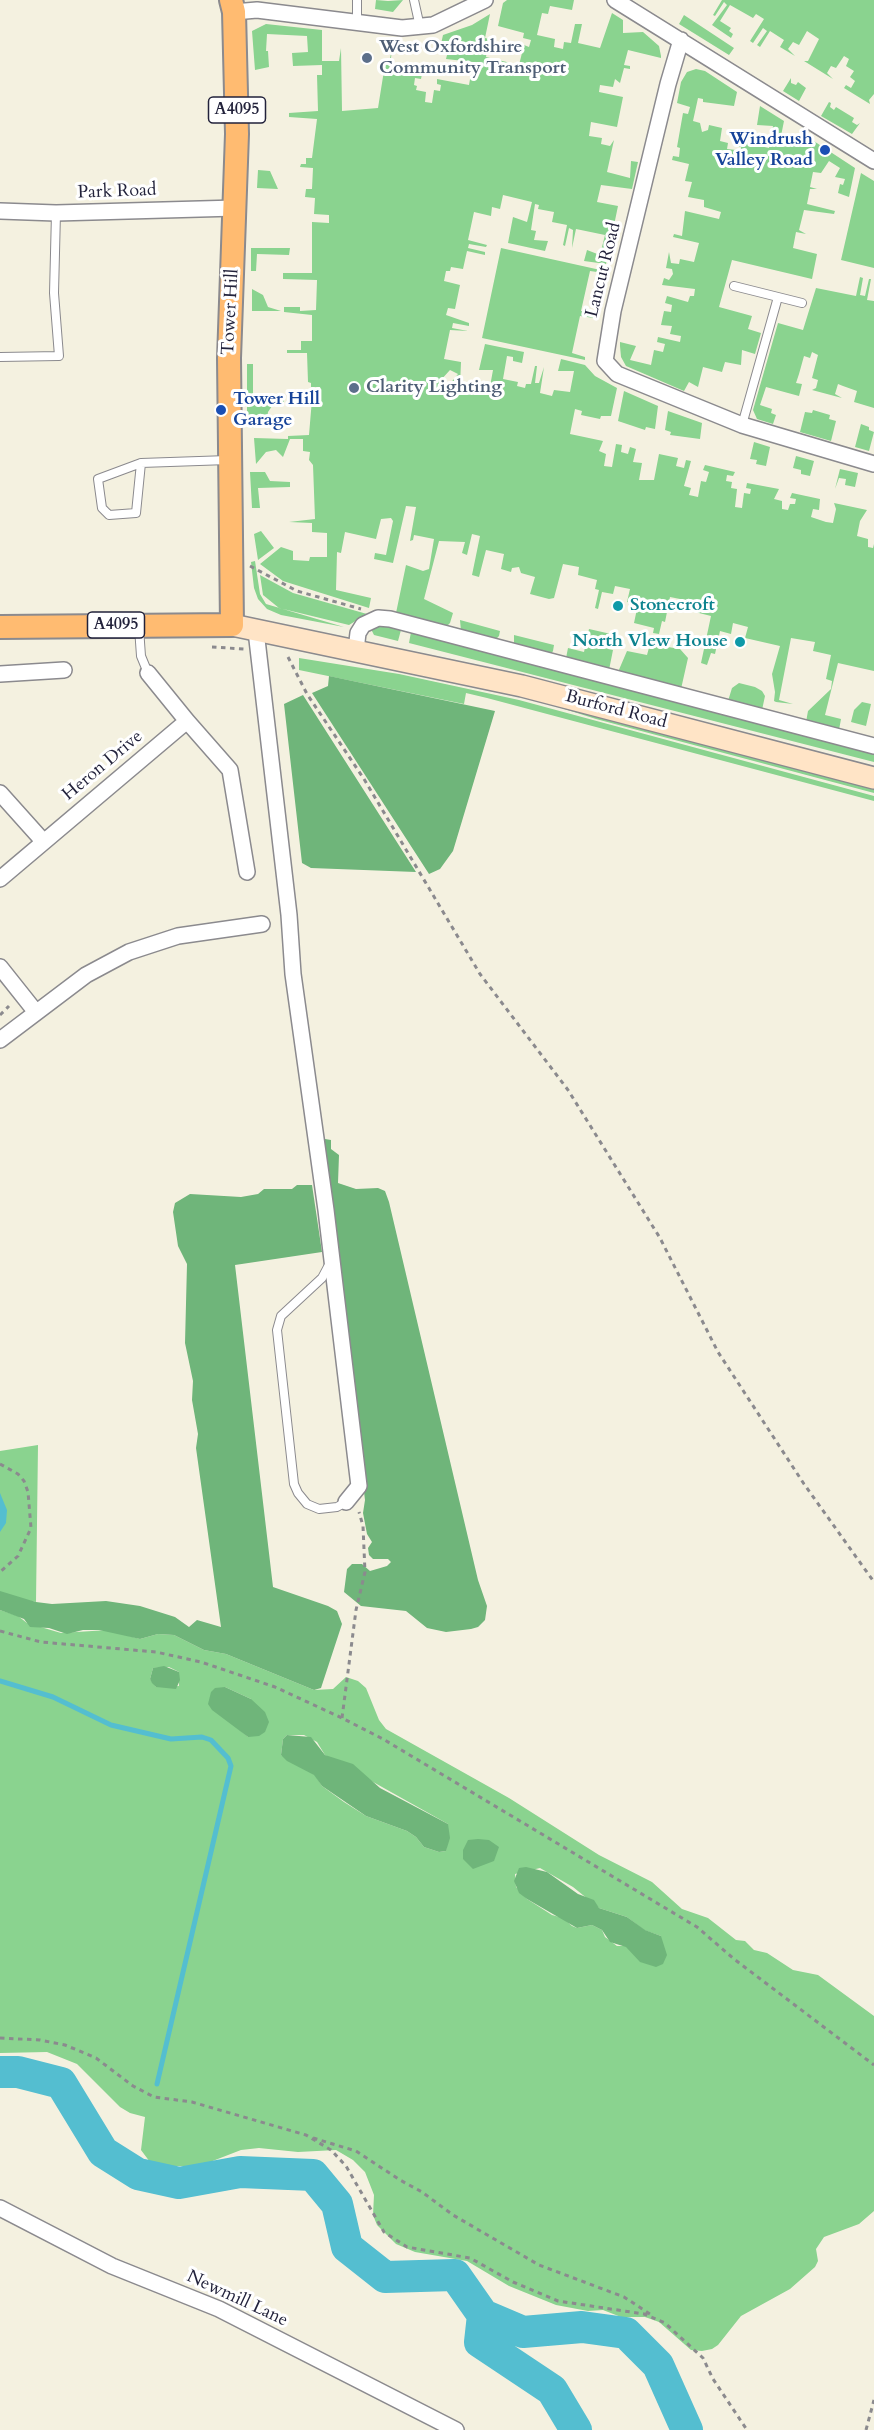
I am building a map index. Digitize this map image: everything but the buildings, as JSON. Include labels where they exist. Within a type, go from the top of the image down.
[{"type":"main road","name":"Tower Hill","points":[[232,6],[236,208],[229,358],[232,625]]},
{"type":"main road","name":"Burford Road","points":[[0,627],[232,625],[256,640],[356,650],[522,686],[874,778]]},
{"type":"street","points":[[232,6],[357,23],[420,27],[447,20],[485,0]]},
{"type":"street","points":[[615,0],[874,161]]},
{"type":"street","name":"Lancut Road","points":[[681,40],[668,84],[604,357],[617,374],[742,425],[874,464]]},
{"type":"street","name":"Park Road","points":[[0,211],[56,213],[236,208]]},
{"type":"street","points":[[356,650],[360,628],[378,618]]},
{"type":"street","name":"Burford Road","points":[[378,618],[390,619],[874,746]]},
{"type":"street","points":[[256,640],[289,915],[293,974],[359,1486],[346,1502]]},
{"type":"street","points":[[0,674],[64,670]]},
{"type":"street","points":[[148,673],[230,770],[247,872]]},
{"type":"street","name":"Heron Drive","points":[[0,879],[187,721]]},
{"type":"street","points":[[0,793],[43,841]]},
{"type":"street","points":[[0,1040],[35,1011],[97,968],[141,947],[178,936],[262,924]]},
{"type":"street","points":[[0,967],[35,1011]]},
{"type":"street","name":"Newmill Lane","points":[[0,2208],[112,2266],[219,2309],[456,2430]]},
{"type":"lane","points":[[357,0],[357,23]]},
{"type":"lane","points":[[414,0],[420,27]]},
{"type":"lane","points":[[0,357],[59,356],[54,293],[56,213]]},
{"type":"lane","points":[[734,286],[802,303]]},
{"type":"lane","points":[[742,425],[778,297]]},
{"type":"lane","points":[[141,463],[136,513],[109,515],[102,508],[98,479],[141,463],[229,460]]},
{"type":"lane","points":[[139,625],[141,656],[148,673]]},
{"type":"lane","points":[[331,1259],[322,1278],[281,1316],[277,1330],[294,1484],[307,1504],[319,1509],[337,1508],[346,1502]]},
{"type":"path","points":[[232,559],[257,569],[271,579],[297,591],[369,611],[378,618]]},
{"type":"path","points":[[205,646],[256,640]]},
{"type":"path","points":[[298,655],[287,653],[307,694],[364,779],[480,974],[568,1090],[654,1228],[718,1352],[804,1484],[874,1582]]},
{"type":"path","points":[[0,1015],[10,1007],[5,1001]]},
{"type":"path","points":[[0,1464],[24,1480],[28,1492],[31,1528],[18,1556],[0,1572]]},
{"type":"path","points":[[342,1718],[356,1610],[365,1572],[360,1521]]},
{"type":"path","points":[[0,1631],[40,1642],[156,1652],[201,1662],[275,1687],[342,1718],[383,1739],[697,1926],[734,1959],[874,2065]]},
{"type":"path","points":[[0,2038],[40,2040],[65,2045],[96,2058],[133,2086],[154,2097],[192,2102],[356,2151],[399,2180],[422,2192],[453,2215],[539,2265],[624,2297],[665,2323],[691,2345],[747,2430]]},
{"type":"path","points":[[310,2138],[331,2150],[346,2166],[384,2232],[401,2244],[416,2250],[470,2258],[513,2282],[558,2301],[654,2318]]},
{"type":"path","points":[[866,2430],[874,2400]]},
{"type":"green space","points":[[376,0],[403,0],[393,12],[375,9]]},
{"type":"green space","points":[[507,0],[574,0],[572,10],[550,6],[548,14],[542,13],[537,35],[555,39],[554,47],[563,49],[564,42],[571,43],[575,24],[582,24],[578,43],[600,48],[612,13],[623,20],[623,33],[643,32],[659,46],[661,58],[628,50],[624,65],[630,66],[630,69],[624,68],[620,83],[615,79],[613,87],[600,85],[599,92],[623,97],[617,127],[591,122],[589,136],[602,138],[601,144],[610,146],[614,140],[607,172],[630,178],[631,161],[638,162],[632,189],[601,185],[597,202],[618,206],[606,264],[584,261],[587,250],[600,255],[605,235],[576,229],[572,248],[573,230],[569,228],[565,246],[563,245],[567,225],[552,222],[554,212],[538,209],[539,205],[535,204],[531,230],[536,231],[534,240],[548,241],[545,251],[508,243],[513,217],[527,222],[532,202],[503,195],[500,209],[492,207],[491,216],[474,212],[468,240],[487,245],[486,247],[469,244],[468,248],[485,252],[485,255],[467,251],[463,269],[451,267],[450,271],[446,271],[444,281],[460,285],[455,309],[448,308],[446,315],[469,323],[469,326],[453,323],[452,328],[468,331],[450,330],[444,359],[461,362],[460,386],[489,392],[493,370],[479,370],[485,344],[524,352],[522,363],[513,361],[513,357],[507,356],[503,379],[518,382],[517,386],[525,388],[526,384],[531,384],[535,366],[537,366],[535,383],[539,383],[544,367],[540,393],[552,396],[554,390],[570,392],[574,371],[558,371],[561,359],[585,365],[595,376],[617,388],[611,416],[601,416],[600,419],[581,415],[582,411],[575,409],[570,434],[603,441],[599,451],[606,454],[604,466],[612,467],[616,444],[622,445],[621,452],[628,454],[630,447],[636,449],[633,462],[642,463],[639,480],[654,480],[659,454],[678,458],[676,466],[684,468],[686,460],[691,461],[684,486],[691,488],[689,495],[698,497],[701,481],[706,482],[709,472],[703,470],[705,465],[735,472],[733,476],[727,475],[726,481],[732,482],[731,488],[737,489],[735,507],[742,508],[744,493],[750,494],[751,489],[746,488],[747,483],[779,489],[774,499],[782,501],[782,509],[788,510],[790,504],[795,504],[796,499],[790,498],[792,493],[820,499],[819,510],[813,509],[811,517],[826,522],[833,523],[836,509],[834,503],[867,510],[860,521],[857,536],[868,539],[868,547],[873,548],[874,544],[874,671],[838,663],[825,715],[841,719],[839,730],[806,722],[808,711],[831,689],[832,681],[826,679],[831,655],[813,651],[815,642],[791,638],[779,700],[793,704],[776,702],[774,701],[772,674],[780,646],[745,638],[748,627],[733,623],[731,634],[720,631],[715,654],[711,653],[707,665],[701,663],[711,616],[683,609],[685,600],[670,597],[665,622],[662,621],[659,634],[653,633],[654,628],[634,623],[638,604],[627,602],[630,589],[615,586],[613,594],[602,592],[598,609],[595,608],[599,590],[595,589],[597,580],[578,575],[579,567],[563,564],[554,598],[549,599],[530,594],[535,577],[521,573],[519,567],[512,568],[511,572],[501,569],[504,554],[486,550],[479,577],[472,575],[480,536],[472,534],[467,555],[462,553],[465,542],[439,541],[424,599],[453,613],[446,627],[396,613],[406,565],[423,571],[429,569],[434,539],[414,535],[413,540],[410,541],[416,507],[406,506],[393,563],[374,559],[375,553],[386,555],[393,521],[391,518],[381,519],[376,539],[345,532],[341,553],[337,552],[336,590],[371,598],[369,608],[283,581],[260,564],[281,547],[293,551],[293,560],[309,561],[310,557],[327,557],[327,533],[312,532],[312,523],[289,522],[315,519],[313,465],[309,460],[310,452],[303,451],[303,439],[290,439],[283,457],[276,450],[266,452],[256,464],[254,438],[288,439],[288,436],[309,435],[312,399],[304,398],[304,394],[320,393],[320,387],[311,387],[311,383],[308,382],[307,353],[287,353],[287,350],[301,350],[301,341],[312,341],[312,315],[284,312],[284,307],[300,307],[300,311],[316,310],[317,280],[283,279],[283,273],[312,273],[312,222],[329,223],[329,215],[314,214],[315,198],[305,197],[306,189],[312,189],[313,168],[300,167],[301,164],[306,164],[306,158],[312,158],[317,119],[289,117],[289,113],[318,111],[317,75],[322,75],[322,65],[293,66],[292,53],[308,52],[307,36],[267,34],[266,51],[268,51],[269,67],[255,70],[252,31],[266,24],[322,30],[322,61],[339,61],[341,48],[342,111],[378,108],[386,58],[390,58],[392,49],[390,67],[422,74],[421,79],[415,78],[414,85],[417,86],[416,90],[426,92],[425,102],[432,103],[434,90],[440,91],[441,85],[437,84],[437,79],[469,85],[473,62],[446,59],[447,55],[439,53],[443,35],[472,25],[490,14],[485,38],[489,39],[486,57],[519,65],[524,45],[529,47],[531,40],[523,38],[524,33],[498,26],[503,3]],"holes":[[[450,370],[458,374],[449,385],[440,381]]]},
{"type":"green space","points":[[722,0],[874,0],[874,94],[869,100],[870,104],[844,88],[846,85],[851,88],[855,81],[850,77],[854,71],[846,66],[849,59],[844,56],[836,68],[831,66],[827,73],[833,79],[804,61],[808,61],[819,39],[807,31],[799,45],[793,42],[788,49],[795,56],[780,47],[784,40],[770,31],[760,47],[757,45],[767,31],[763,28],[753,43],[750,41],[764,19],[756,14],[753,18],[730,5],[720,21],[731,28],[729,31],[733,34],[731,38],[712,25],[727,5],[724,2],[715,16],[713,15]]},
{"type":"green space","points":[[684,15],[734,48],[729,55],[679,24]]},
{"type":"green space","points":[[696,69],[705,71],[737,92],[734,106],[703,102],[703,99],[698,98],[693,121],[700,123],[702,132],[708,130],[709,125],[722,128],[720,141],[728,143],[727,149],[736,150],[735,153],[740,154],[741,147],[736,146],[737,141],[769,148],[773,126],[757,125],[760,106],[784,121],[781,136],[775,135],[773,145],[779,146],[781,138],[798,141],[800,132],[855,168],[849,197],[838,193],[840,184],[843,185],[845,179],[835,177],[840,168],[829,161],[821,173],[813,172],[810,187],[817,189],[810,189],[807,204],[835,211],[834,214],[804,210],[799,230],[806,234],[796,232],[793,248],[817,254],[812,279],[732,260],[719,307],[752,316],[748,329],[761,333],[755,354],[742,350],[741,365],[725,362],[722,372],[703,367],[698,387],[689,382],[684,391],[626,366],[621,357],[620,342],[636,346],[630,360],[651,365],[654,350],[663,352],[665,344],[657,342],[658,337],[680,342],[681,336],[670,334],[672,326],[661,325],[664,311],[671,312],[672,305],[665,303],[667,296],[688,302],[690,296],[694,296],[695,289],[662,285],[664,278],[669,280],[673,274],[672,269],[666,268],[669,252],[671,263],[679,264],[680,259],[694,262],[699,243],[673,237],[674,234],[682,236],[685,211],[719,219],[721,212],[704,207],[704,200],[688,197],[692,182],[685,181],[689,164],[672,160],[673,156],[679,157],[680,148],[677,147],[683,113],[688,114],[690,107],[677,103],[681,82],[687,72]]},
{"type":"green space","points":[[791,78],[791,83],[796,85],[798,82],[806,88],[799,101],[783,91]]},
{"type":"green space","points":[[829,102],[830,107],[834,110],[836,107],[854,118],[852,122],[857,125],[860,123],[852,134],[821,116]]},
{"type":"green space","points":[[258,170],[270,171],[278,189],[257,188]]},
{"type":"green space","points":[[861,173],[874,181],[874,268],[841,260]]},
{"type":"green space","points":[[251,248],[290,248],[289,255],[257,254],[256,271],[251,271]]},
{"type":"green space","points":[[501,248],[605,271],[604,273],[590,271],[581,311],[595,314],[594,318],[580,316],[572,353],[585,357],[585,360],[482,338]]},
{"type":"green space","points":[[860,277],[863,278],[860,295],[865,296],[869,279],[871,279],[867,300],[874,301],[874,408],[854,402],[857,391],[838,384],[835,394],[842,398],[812,390],[816,388],[818,380],[812,378],[818,355],[812,352],[810,358],[804,356],[796,383],[802,384],[799,396],[766,387],[760,405],[772,409],[771,413],[776,415],[773,424],[757,419],[753,410],[778,323],[803,330],[816,288],[856,296]]},
{"type":"green space","points":[[252,289],[263,295],[268,307],[281,311],[252,311]]},
{"type":"green space","points":[[247,364],[253,364],[253,395],[284,394],[284,405],[272,406],[268,412],[266,424],[254,428],[247,427]]},
{"type":"green space","points":[[624,391],[658,406],[655,429],[646,427],[645,430],[618,421]]},
{"type":"green space","points":[[813,410],[830,415],[829,419],[836,421],[831,441],[800,432],[805,412],[812,413]]},
{"type":"green space","points":[[668,411],[702,423],[700,439],[670,435],[671,432],[665,430]]},
{"type":"green space","points":[[861,424],[874,432],[869,451],[855,447]]},
{"type":"green space","points":[[754,442],[770,447],[766,466],[756,464],[757,460],[750,459]]},
{"type":"green space","points":[[796,456],[814,461],[810,476],[801,474],[801,470],[793,468]]},
{"type":"green space","points":[[840,469],[858,473],[855,487],[845,485],[846,479],[839,478],[835,489]]},
{"type":"green space","points":[[250,472],[265,472],[270,481],[290,482],[290,487],[258,488],[260,508],[252,508]]},
{"type":"green space","points":[[261,531],[274,548],[258,560],[254,534]]},
{"type":"green space","points":[[255,561],[260,594],[266,604],[344,627],[281,615],[267,609],[258,599],[254,588],[251,562]]},
{"type":"green space","points":[[260,575],[293,593],[367,614],[349,625],[279,608],[263,595]]},
{"type":"green space","points":[[460,620],[500,631],[499,636],[496,639],[461,631]]},
{"type":"green space","points":[[380,625],[401,630],[398,641],[374,635],[371,629]]},
{"type":"green space","points":[[589,629],[611,634],[608,649],[613,650],[609,670],[566,658],[568,648],[584,652]]},
{"type":"green space","points":[[411,632],[874,753],[874,762],[409,643]]},
{"type":"green space","points":[[514,635],[554,645],[553,651],[551,654],[514,645]]},
{"type":"green space","points":[[650,644],[680,649],[688,658],[681,689],[618,672],[627,651],[647,655]]},
{"type":"green space","points":[[299,658],[399,674],[519,700],[874,796],[874,801],[466,693],[464,704],[299,670]]},
{"type":"green space","points":[[329,676],[495,711],[453,851],[440,869],[429,874],[312,693],[328,686]]},
{"type":"green space","points":[[739,683],[762,691],[765,696],[762,710],[728,701],[732,688]]},
{"type":"green space","points":[[303,695],[416,872],[311,868],[302,863],[284,704]]},
{"type":"green space","points":[[536,700],[874,789],[874,793],[596,719]]},
{"type":"green space","points":[[862,702],[871,704],[866,726],[851,722],[854,710]]},
{"type":"green space","points":[[325,1139],[331,1140],[331,1149],[339,1155],[338,1183],[356,1189],[378,1188],[385,1191],[389,1202],[478,1580],[487,1606],[485,1620],[478,1627],[446,1632],[427,1628],[406,1611],[361,1606],[344,1592],[347,1569],[352,1564],[362,1564],[370,1571],[387,1566],[391,1562],[388,1559],[373,1559],[369,1555],[368,1548],[372,1542],[367,1534],[363,1513],[365,1500],[322,1142]]},
{"type":"green space","points":[[297,1185],[312,1185],[322,1252],[235,1265],[273,1587],[328,1606],[337,1611],[342,1624],[321,1688],[314,1690],[226,1654],[204,1650],[174,1635],[158,1634],[140,1639],[99,1630],[83,1630],[67,1634],[49,1628],[30,1627],[24,1619],[0,1610],[0,1591],[36,1602],[52,1604],[106,1601],[140,1606],[175,1617],[189,1627],[197,1620],[221,1627],[196,1448],[198,1434],[192,1400],[193,1381],[185,1343],[187,1264],[178,1246],[173,1212],[175,1203],[190,1194],[241,1197],[258,1194],[264,1189],[292,1189]]},
{"type":"green space","points":[[38,1445],[36,1602],[0,1595],[0,1451]]},
{"type":"green space","points":[[0,1610],[18,1616],[27,1623],[61,1633],[108,1630],[140,1639],[158,1634],[174,1635],[204,1650],[226,1654],[314,1690],[333,1689],[346,1677],[358,1681],[366,1688],[379,1720],[386,1729],[509,1798],[599,1855],[652,1882],[682,1909],[708,1918],[736,1940],[745,1941],[754,1950],[767,1953],[793,1970],[818,1975],[874,2016],[874,2211],[859,2224],[824,2237],[816,2249],[818,2261],[815,2267],[790,2289],[741,2316],[718,2345],[702,2351],[691,2350],[659,2322],[645,2317],[621,2317],[603,2310],[588,2311],[556,2305],[509,2286],[467,2261],[415,2252],[396,2244],[377,2225],[373,2215],[374,2195],[365,2172],[353,2160],[336,2150],[298,2152],[259,2148],[241,2150],[194,2166],[164,2166],[150,2162],[141,2150],[145,2117],[130,2113],[120,2107],[77,2064],[47,2052],[0,2053]],"holes":[[[169,1667],[179,1672],[179,1686],[156,1687],[150,1679],[153,1668]],[[225,1687],[251,1699],[248,1737],[234,1725]],[[287,1735],[304,1735],[317,1742],[325,1755],[448,1824],[446,1851],[439,1852],[424,1847],[407,1831],[366,1816],[344,1802],[322,1786],[315,1775],[281,1755],[283,1739]],[[540,1868],[573,1887],[599,1908],[627,1917],[644,1930],[661,1936],[631,1951],[626,1946],[617,1946],[605,1937],[602,1930],[592,1925],[577,1928],[572,1926],[563,1918],[552,1915],[527,1899],[516,1887],[515,1874]]]},
{"type":"green space","points":[[164,1666],[179,1672],[180,1680],[176,1689],[156,1687],[152,1683],[150,1679],[153,1668]]},
{"type":"green space","points":[[225,1687],[251,1699],[265,1712],[269,1722],[265,1732],[259,1736],[248,1737],[212,1710],[208,1704],[211,1692],[215,1688]]},
{"type":"green space","points":[[287,1735],[311,1737],[325,1755],[353,1764],[380,1788],[448,1824],[450,1838],[446,1851],[439,1852],[424,1847],[407,1831],[366,1816],[322,1786],[314,1775],[287,1761],[281,1755],[283,1739]]},
{"type":"green space","points":[[468,1840],[489,1840],[499,1847],[494,1861],[473,1869],[463,1859],[463,1850]]},
{"type":"green space","points":[[526,1867],[547,1872],[578,1894],[594,1900],[599,1908],[627,1917],[645,1930],[661,1936],[667,1955],[663,1964],[656,1967],[640,1962],[626,1947],[610,1942],[602,1930],[592,1925],[577,1928],[527,1899],[519,1893],[514,1881],[519,1868]]},
{"type":"water","points":[[0,1493],[7,1510],[6,1523],[0,1532]]},
{"type":"waterway","points":[[0,1681],[53,1697],[111,1725],[171,1739],[202,1737],[211,1740],[228,1758],[231,1766],[157,2084]]},
{"type":"waterway","points":[[0,2072],[18,2072],[61,2083],[103,2152],[138,2174],[179,2183],[240,2172],[313,2175],[337,2204],[347,2247],[385,2277],[455,2275],[483,2315],[523,2332],[582,2327],[626,2333],[658,2365],[687,2430]]},
{"type":"waterway","points":[[483,2315],[480,2342],[552,2390],[576,2430]]},
{"type":"place","name":"West Oxfordshire Community Transport","points":[[367,58]]},
{"type":"place","name":"Windrush Valley Road","points":[[825,150]]},
{"type":"place","name":"Clarity Lighting","points":[[354,388]]},
{"type":"place","name":"Tower Hill Garage","points":[[221,410]]},
{"type":"place","name":"Stonecroft","points":[[618,606]]},
{"type":"place","name":"North Vlew House","points":[[740,642]]}]
